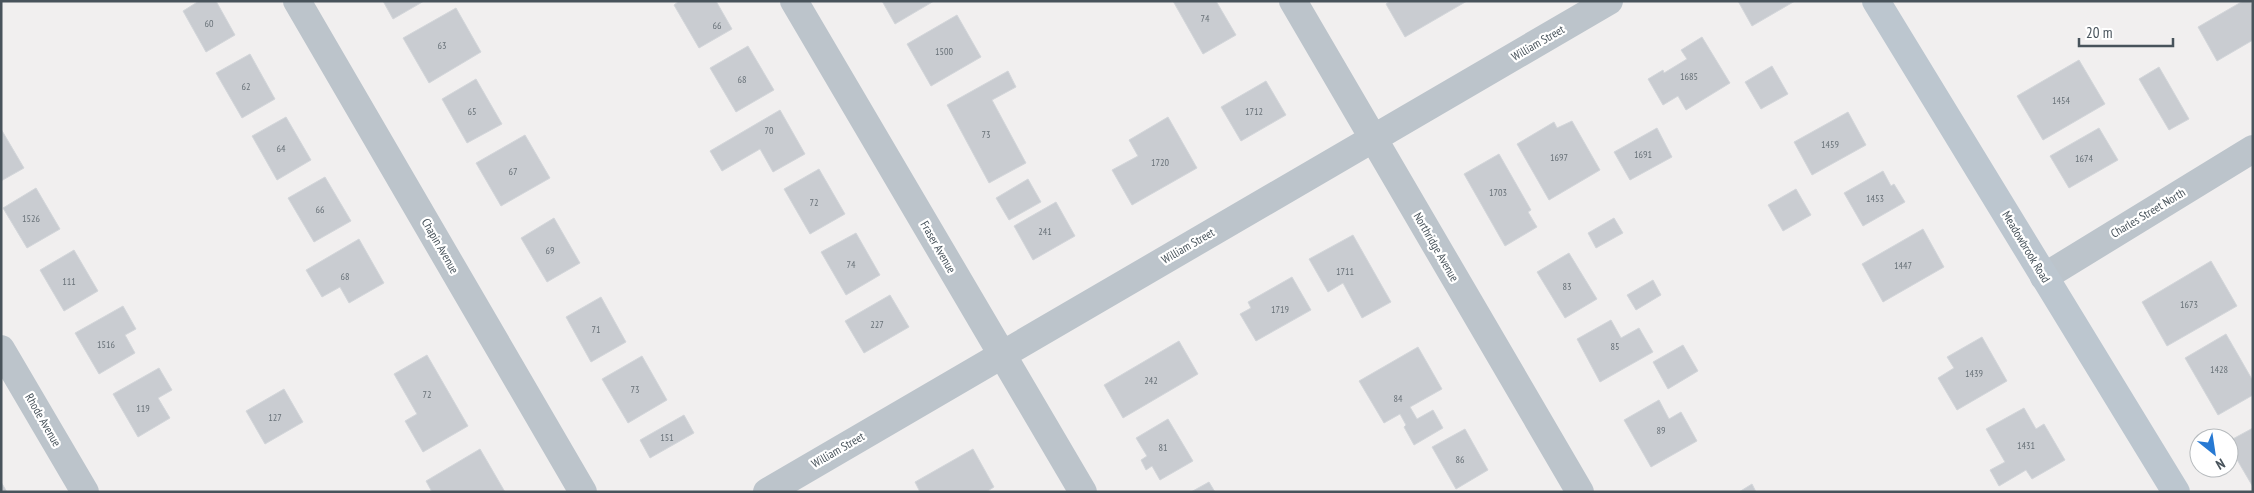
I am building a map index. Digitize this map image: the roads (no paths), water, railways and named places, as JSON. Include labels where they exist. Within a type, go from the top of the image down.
[{"type":"street","name":"Chapin Avenue","points":[[297,1],[584,492]]},
{"type":"street","name":"Fraser Avenue","points":[[794,1],[1083,492]]},
{"type":"street","name":"Northridge Avenue","points":[[1293,1],[1580,492]]},
{"type":"street","name":"William Street","points":[[767,492],[1609,1]]},
{"type":"street","name":"Meadowbrook Road","points":[[1876,1],[2176,492]]},
{"type":"street","name":"Charles Street North","points":[[2044,277],[2253,149]]},
{"type":"street","name":"Rhode Avenue","points":[[1,348],[85,492]]}]
